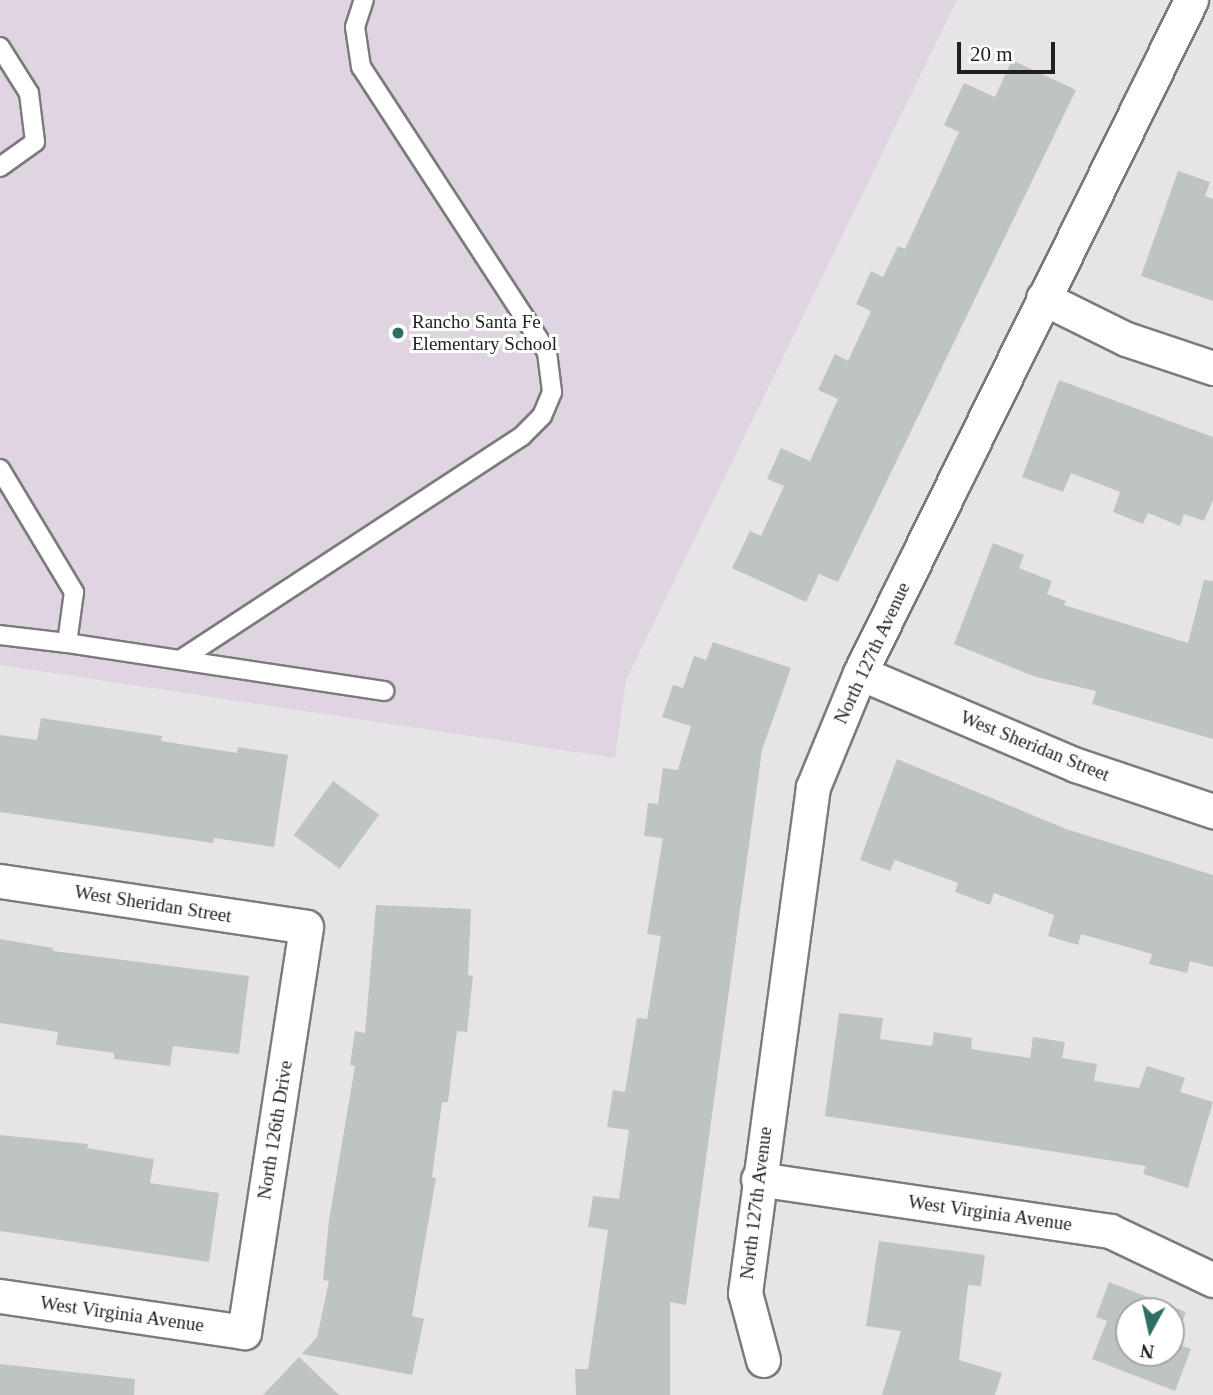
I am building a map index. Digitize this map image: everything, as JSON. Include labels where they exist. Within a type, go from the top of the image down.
[{"type":"street","name":"North 127th Avenue","points":[[763,1360],[745,1293],[758,1179],[813,787],[860,673],[1191,0]]},
{"type":"street","points":[[1043,298],[1126,339],[1213,368]]},
{"type":"street","name":"West Sheridan Street","points":[[860,673],[1076,765],[1213,811]]},
{"type":"street","name":"West Sheridan Street","points":[[0,881],[306,927]]},
{"type":"street","name":"North 126th Drive","points":[[244,1332],[306,927]]},
{"type":"street","name":"West Virginia Avenue","points":[[758,1179],[1110,1231],[1213,1280]]},
{"type":"street","name":"West Virginia Avenue","points":[[0,1296],[244,1332]]},
{"type":"lane","points":[[183,659],[522,436],[542,416],[552,392],[547,352],[361,67],[355,27],[364,0]]},
{"type":"lane","points":[[0,47],[29,93],[35,142],[0,167]]},
{"type":"lane","points":[[0,469],[74,592],[67,643]]},
{"type":"lane","points":[[0,635],[183,659],[384,691]]},
{"type":"shaded area","name":"Rancho Santa Fe Elementary School","points":[[0,0],[957,0],[626,680],[615,758],[0,665]]},
{"type":"building","points":[[1012,60],[1076,90],[838,582],[819,574],[806,602],[732,568],[750,531],[761,536],[784,486],[767,479],[781,448],[810,461],[838,399],[818,390],[835,354],[848,361],[871,311],[856,304],[871,271],[883,277],[898,246],[905,249],[959,132],[944,125],[964,83],[995,97]]},
{"type":"building","points":[[1178,171],[1210,182],[1205,196],[1213,199],[1213,301],[1141,276]]},
{"type":"building","points":[[1059,380],[1213,437],[1213,500],[1204,521],[1184,514],[1180,526],[1148,513],[1143,524],[1113,512],[1120,492],[1071,473],[1063,492],[1022,477]]},
{"type":"building","points":[[993,543],[1024,555],[1019,568],[1052,581],[1047,594],[1066,601],[1064,605],[1188,643],[1204,580],[1213,581],[1213,739],[1092,704],[1096,691],[1036,677],[954,644]]},
{"type":"building","points":[[713,642],[791,668],[762,750],[686,1305],[670,1302],[670,1395],[576,1395],[575,1369],[588,1369],[608,1230],[588,1227],[593,1196],[619,1199],[629,1130],[607,1127],[613,1090],[625,1092],[637,1018],[647,1019],[661,936],[647,934],[663,838],[644,836],[648,803],[658,804],[663,768],[678,770],[691,726],[662,717],[673,685],[683,688],[694,656],[706,660]]},
{"type":"building","points":[[41,718],[162,736],[161,741],[237,753],[238,747],[288,755],[274,847],[214,838],[213,843],[0,812],[0,735],[37,740]]},
{"type":"building","points":[[897,759],[1066,829],[1213,875],[1213,967],[1190,961],[1187,973],[1149,964],[1152,954],[1081,934],[1078,945],[1048,936],[1054,915],[994,893],[990,905],[955,892],[958,883],[895,860],[890,871],[860,860]]},
{"type":"building","points":[[333,781],[379,815],[340,869],[294,835]]},
{"type":"building","points":[[376,905],[471,909],[468,975],[473,976],[467,1032],[457,1031],[448,1102],[442,1102],[432,1177],[436,1178],[412,1316],[424,1319],[412,1375],[302,1354],[317,1337],[329,1281],[323,1280],[329,1220],[355,1066],[350,1065],[355,1031],[365,1033]]},
{"type":"building","points":[[0,939],[53,948],[53,951],[249,976],[239,1054],[173,1046],[170,1066],[114,1059],[114,1053],[56,1045],[58,1032],[0,1023]]},
{"type":"building","points":[[839,1013],[883,1018],[880,1039],[932,1046],[934,1032],[972,1038],[971,1049],[1030,1058],[1033,1037],[1065,1042],[1062,1058],[1097,1064],[1094,1081],[1139,1088],[1147,1066],[1185,1078],[1180,1092],[1213,1102],[1188,1188],[1143,1174],[1146,1166],[825,1116]]},
{"type":"building","points":[[0,1135],[88,1144],[87,1148],[154,1159],[150,1183],[219,1193],[209,1262],[0,1231]]},
{"type":"building","points":[[879,1241],[985,1255],[981,1286],[968,1285],[959,1360],[1002,1373],[995,1395],[882,1395],[901,1331],[866,1326]]},
{"type":"building","points":[[1109,1282],[1148,1297],[1115,1297],[1115,1367],[1184,1367],[1175,1391],[1092,1359],[1107,1321],[1096,1317]]},
{"type":"building","points":[[1185,1347],[1191,1349],[1185,1365]]},
{"type":"building","points":[[299,1357],[339,1395],[263,1395]]},
{"type":"building","points":[[0,1364],[135,1379],[134,1395],[0,1395]]},
{"type":"place","name":"Rancho Santa Fe Elementary School","points":[[398,333]]}]
